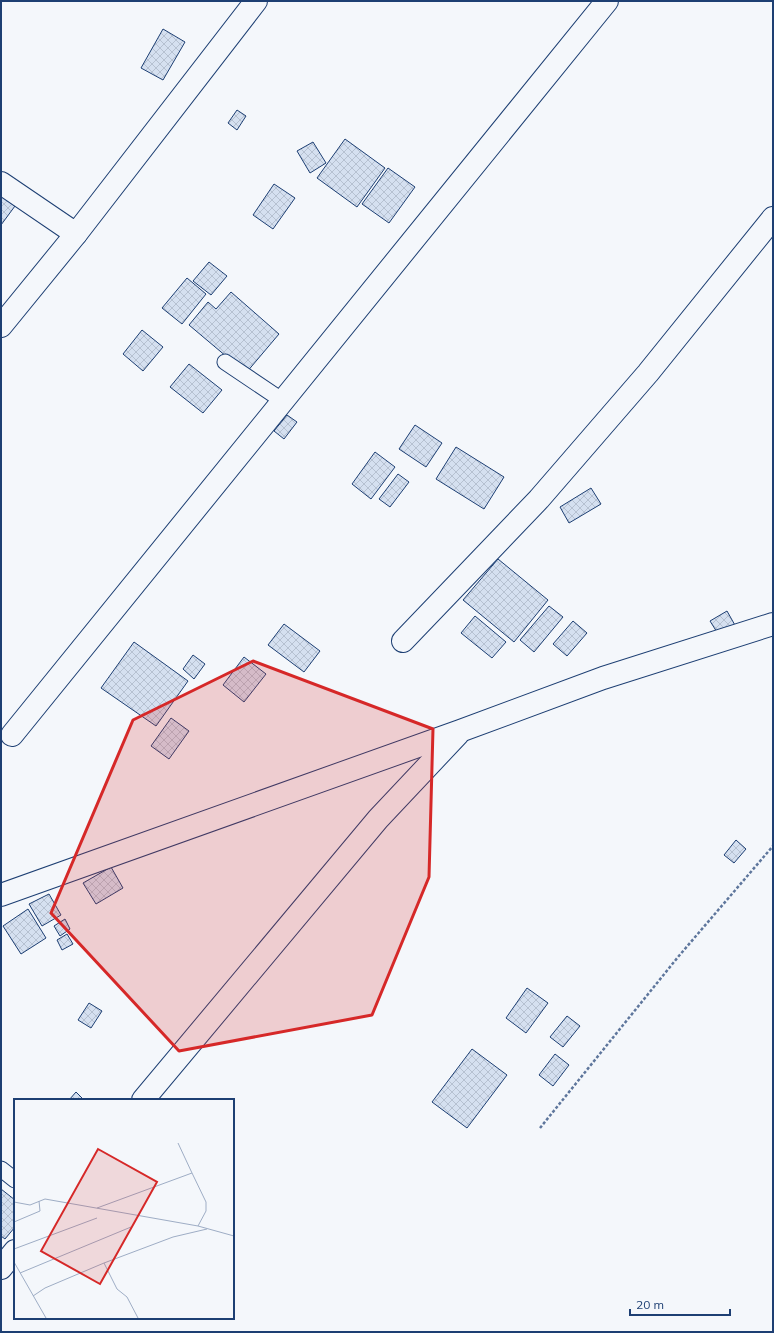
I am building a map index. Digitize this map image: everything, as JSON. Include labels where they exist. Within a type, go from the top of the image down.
[{"type":"street","points":[[1,326],[76,234],[256,1]]},
{"type":"street","points":[[12,735],[607,1]]},
{"type":"street","points":[[1,183],[76,234]]},
{"type":"street","points":[[403,642],[540,499],[648,373],[773,218]]},
{"type":"street","points":[[1,895],[604,678],[773,624]]},
{"type":"street","points":[[144,1099],[378,819],[460,731]]},
{"type":"street","points":[[1,1268],[14,1252]]},
{"type":"lane","points":[[225,362],[283,401]]},
{"type":"lane","points":[[1,1169],[14,1179]]},
{"type":"path","points":[[540,1128],[678,957],[773,846]]},
{"type":"highlighted area","points":[[253,661],[433,729],[429,877],[372,1015],[179,1051],[51,913],[133,720]]},
{"type":"building","points":[[163,29],[185,42],[163,80],[141,68]]},
{"type":"building","points":[[237,110],[246,116],[237,130],[228,123]]},
{"type":"building","points":[[345,139],[385,168],[357,207],[317,178]]},
{"type":"building","points":[[313,142],[326,163],[310,173],[297,151]]},
{"type":"building","points":[[388,168],[415,187],[389,223],[362,204]]},
{"type":"building","points":[[274,184],[295,198],[273,229],[253,215]]},
{"type":"building","points":[[1,196],[15,206],[1,225]]},
{"type":"building","points":[[209,262],[227,276],[211,295],[193,281]]},
{"type":"building","points":[[187,278],[206,294],[182,324],[162,308]]},
{"type":"building","points":[[231,292],[279,334],[246,373],[189,325],[208,302],[216,309]]},
{"type":"building","points":[[142,330],[163,347],[143,371],[123,354]]},
{"type":"building","points":[[189,364],[222,390],[203,413],[170,387]]},
{"type":"building","points":[[287,415],[297,422],[284,439],[274,431]]},
{"type":"building","points":[[415,425],[442,443],[426,467],[399,449]]},
{"type":"building","points":[[456,447],[504,477],[484,509],[436,479]]},
{"type":"building","points":[[375,452],[395,467],[371,499],[352,484]]},
{"type":"building","points":[[398,474],[409,482],[390,507],[379,499]]},
{"type":"building","points":[[591,488],[601,504],[569,523],[560,507]]},
{"type":"building","points":[[498,559],[548,600],[514,642],[463,600]]},
{"type":"building","points":[[549,606],[563,617],[534,652],[520,640]]},
{"type":"building","points":[[727,611],[736,627],[720,637],[710,621]]},
{"type":"building","points":[[475,616],[506,642],[492,658],[461,633]]},
{"type":"building","points":[[573,621],[587,633],[567,656],[553,644]]},
{"type":"building","points":[[284,624],[320,651],[304,672],[268,645]]},
{"type":"building","points":[[134,642],[188,681],[156,726],[101,688]]},
{"type":"building","points":[[193,655],[205,664],[194,679],[183,669]]},
{"type":"building","points":[[244,657],[266,674],[244,702],[223,685]]},
{"type":"building","points":[[171,718],[189,731],[169,759],[151,746]]},
{"type":"building","points":[[736,840],[746,849],[734,863],[724,855]]},
{"type":"building","points":[[111,867],[123,888],[96,904],[83,883]]},
{"type":"building","points":[[49,894],[61,915],[42,926],[29,904]]},
{"type":"building","points":[[28,909],[46,938],[21,954],[3,926]]},
{"type":"building","points":[[65,919],[70,929],[60,936],[54,926]]},
{"type":"building","points":[[67,934],[73,944],[62,950],[57,940]]},
{"type":"building","points":[[527,988],[548,1003],[526,1033],[506,1018]]},
{"type":"building","points":[[89,1003],[102,1011],[91,1028],[78,1020]]},
{"type":"building","points":[[567,1016],[580,1026],[563,1047],[550,1037]]},
{"type":"building","points":[[472,1049],[507,1075],[467,1128],[432,1102]]},
{"type":"building","points":[[555,1054],[569,1065],[553,1086],[539,1075]]},
{"type":"building","points":[[76,1092],[83,1099],[70,1099]]},
{"type":"building","points":[[1,1189],[14,1199],[14,1228],[5,1239],[1,1236]]}]
